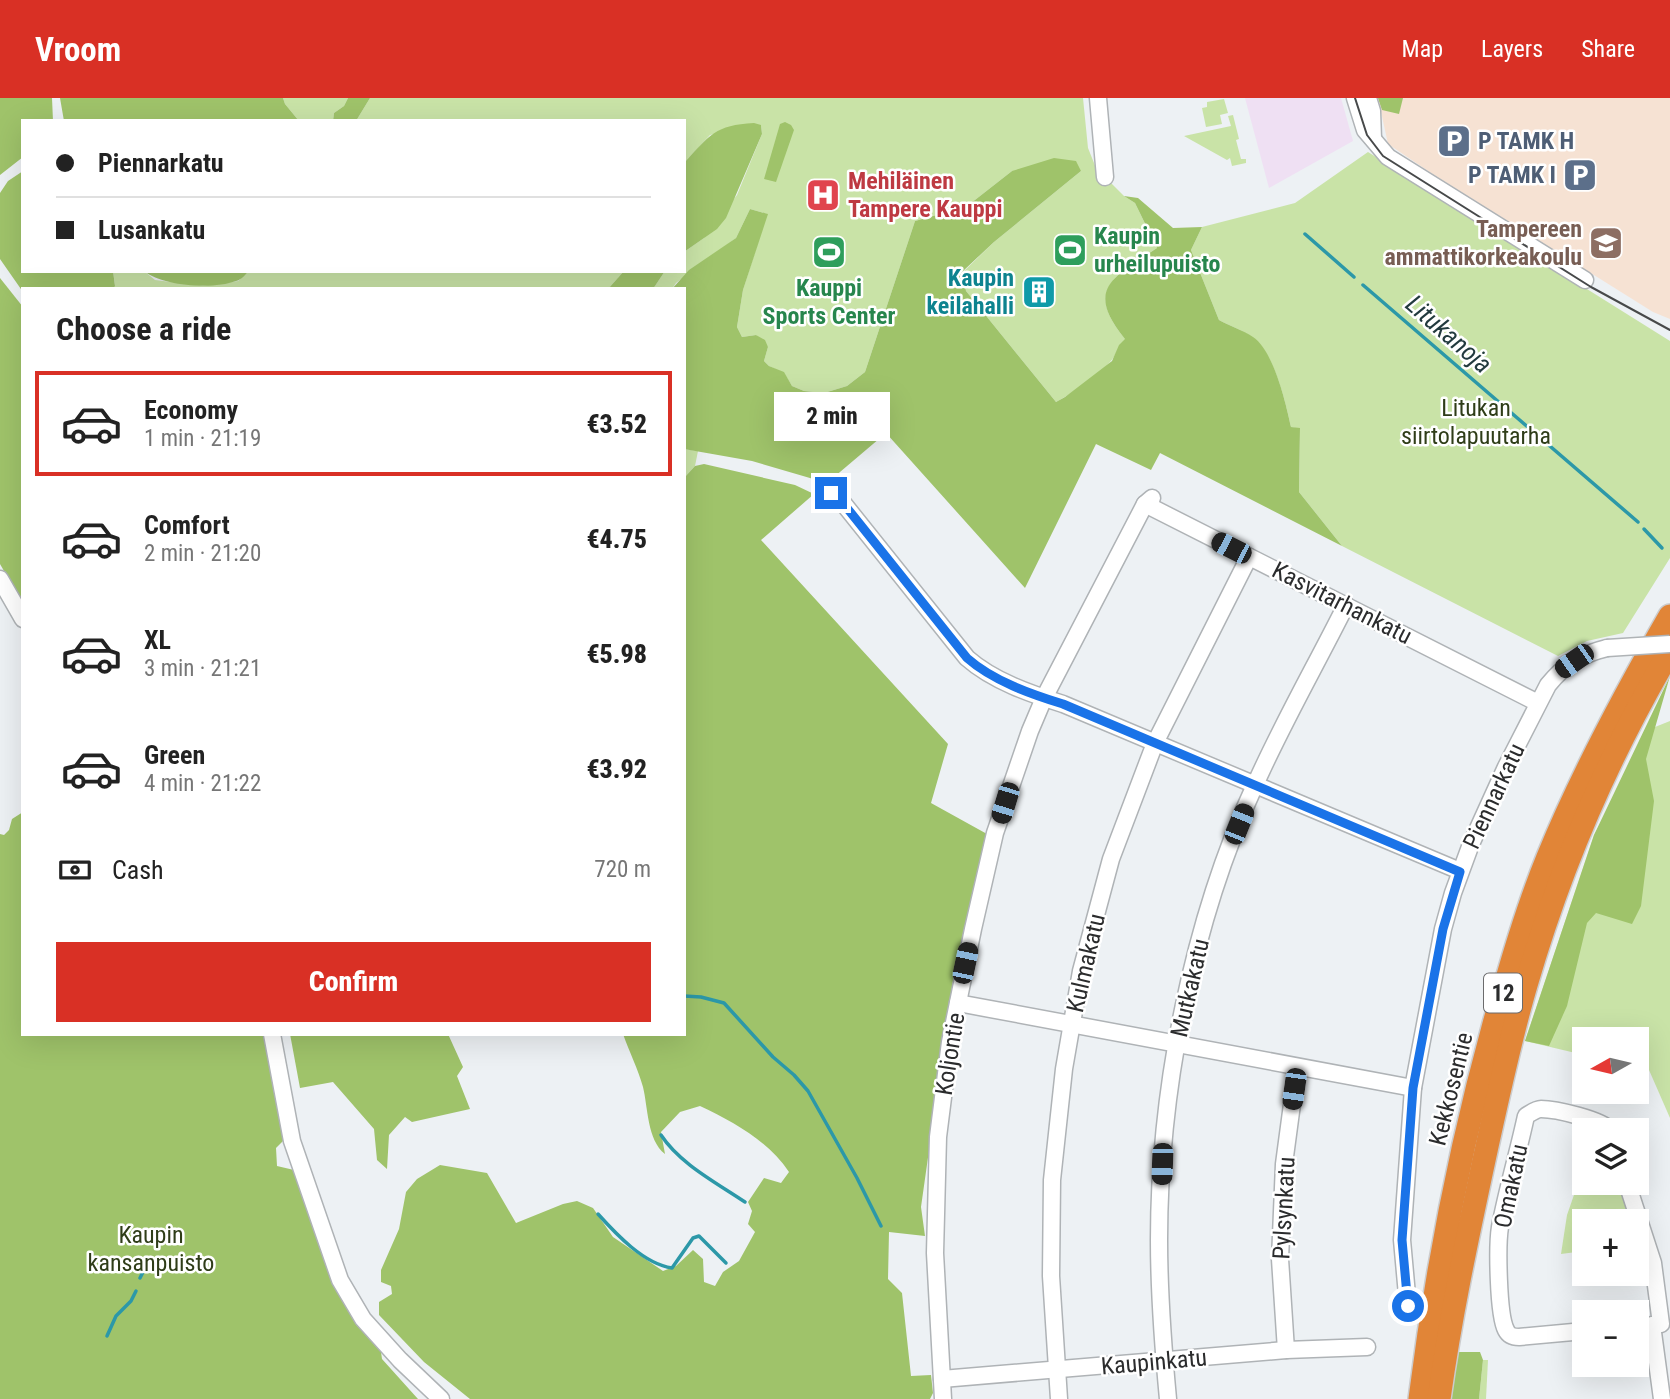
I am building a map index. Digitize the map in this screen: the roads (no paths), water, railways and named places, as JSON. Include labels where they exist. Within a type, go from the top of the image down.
[{"type":"highway","name":"Kekkosentie","points":[[1420,1399],[1438,1280],[1471,1111],[1520,938],[1547,859],[1580,784],[1670,615]]},
{"type":"highway","name":"Kekkosentie","points":[[1439,1399],[1451,1318],[1478,1189],[1526,984],[1553,901],[1588,809],[1670,651]]},
{"type":"street","points":[[1098,98],[1105,177]]},
{"type":"street","points":[[1355,98],[1365,130],[1393,161],[1585,281]]},
{"type":"street","points":[[1368,98],[1372,111],[1373,139]]},
{"type":"street","points":[[831,493],[839,498],[967,658],[986,673],[1460,872]]},
{"type":"street","name":"Koljontie","points":[[943,1399],[935,1253],[936,1174],[944,1083],[958,1003],[995,833],[1044,698],[1148,501]]},
{"type":"street","name":"Kasvitarhankatu","points":[[1148,501],[1249,557],[1538,703]]},
{"type":"street","name":"Kulmakatu","points":[[1059,1399],[1051,1276],[1052,1180],[1064,1069],[1081,973],[1111,859],[1155,743],[1249,557]]},
{"type":"street","points":[[0,579],[21,616]]},
{"type":"street","name":"Mutkakatu","points":[[1168,1399],[1159,1237],[1165,1137],[1187,991],[1208,913],[1254,786],[1346,605]]},
{"type":"street","name":"Piennarkatu","points":[[1408,1306],[1402,1240],[1413,1088],[1443,929],[1460,872],[1489,802],[1538,703],[1560,671],[1583,655],[1607,648],[1670,644]]},
{"type":"street","points":[[958,1003],[1413,1088]]},
{"type":"street","points":[[272,1036],[292,1141],[340,1280],[370,1327],[441,1399]]},
{"type":"street","name":"Pylsynkatu","points":[[1286,1350],[1280,1259],[1284,1164],[1297,1067]]},
{"type":"street","name":"Omakatu","points":[[1572,1332],[1519,1337],[1507,1333],[1502,1317],[1499,1239],[1526,1116],[1539,1109],[1583,1118]]},
{"type":"street","points":[[1631,1195],[1653,1263],[1662,1399]]},
{"type":"street","name":"Kaupinkatu","points":[[942,1379],[1286,1350],[1367,1347]]},
{"type":"waterway","name":"Litukanoja","points":[[1305,234],[1354,277]]},
{"type":"waterway","name":"Litukanoja","points":[[1363,285],[1638,522]]},
{"type":"waterway","points":[[1644,529],[1662,548]]},
{"type":"waterway","points":[[686,996],[724,1003],[808,1091],[881,1226]]},
{"type":"waterway","points":[[661,1135],[689,1164],[745,1202]]},
{"type":"waterway","points":[[598,1214],[631,1247],[651,1261],[672,1268],[693,1238],[699,1236],[726,1263]]},
{"type":"waterway","points":[[140,1278],[154,1259]]},
{"type":"waterway","points":[[107,1336],[116,1316],[131,1301],[136,1291]]},
{"type":"tram line","points":[[1355,98],[1367,135],[1383,156],[1591,287],[1670,330]]},
{"type":"place","name":"P TAMK H","points":[[1454,141]]},
{"type":"place","name":"P TAMK I","points":[[1580,175]]},
{"type":"place","name":"Mehiläinen Tampere Kauppi","points":[[823,195]]},
{"type":"place","name":"Tampereen ammattikorkeakoulu","points":[[1606,243]]},
{"type":"place","name":"Kaupin urheilupuisto","points":[[1070,250]]},
{"type":"place","name":"Kauppi Sports Center","points":[[829,252]]},
{"type":"place","name":"Kaupin keilahalli","points":[[1039,292]]},
{"type":"park label","name":"Litukan siirtolapuutarha","points":[[1476,422]]},
{"type":"park label","name":"Kaupin kansanpuisto","points":[[151,1249]]}]
